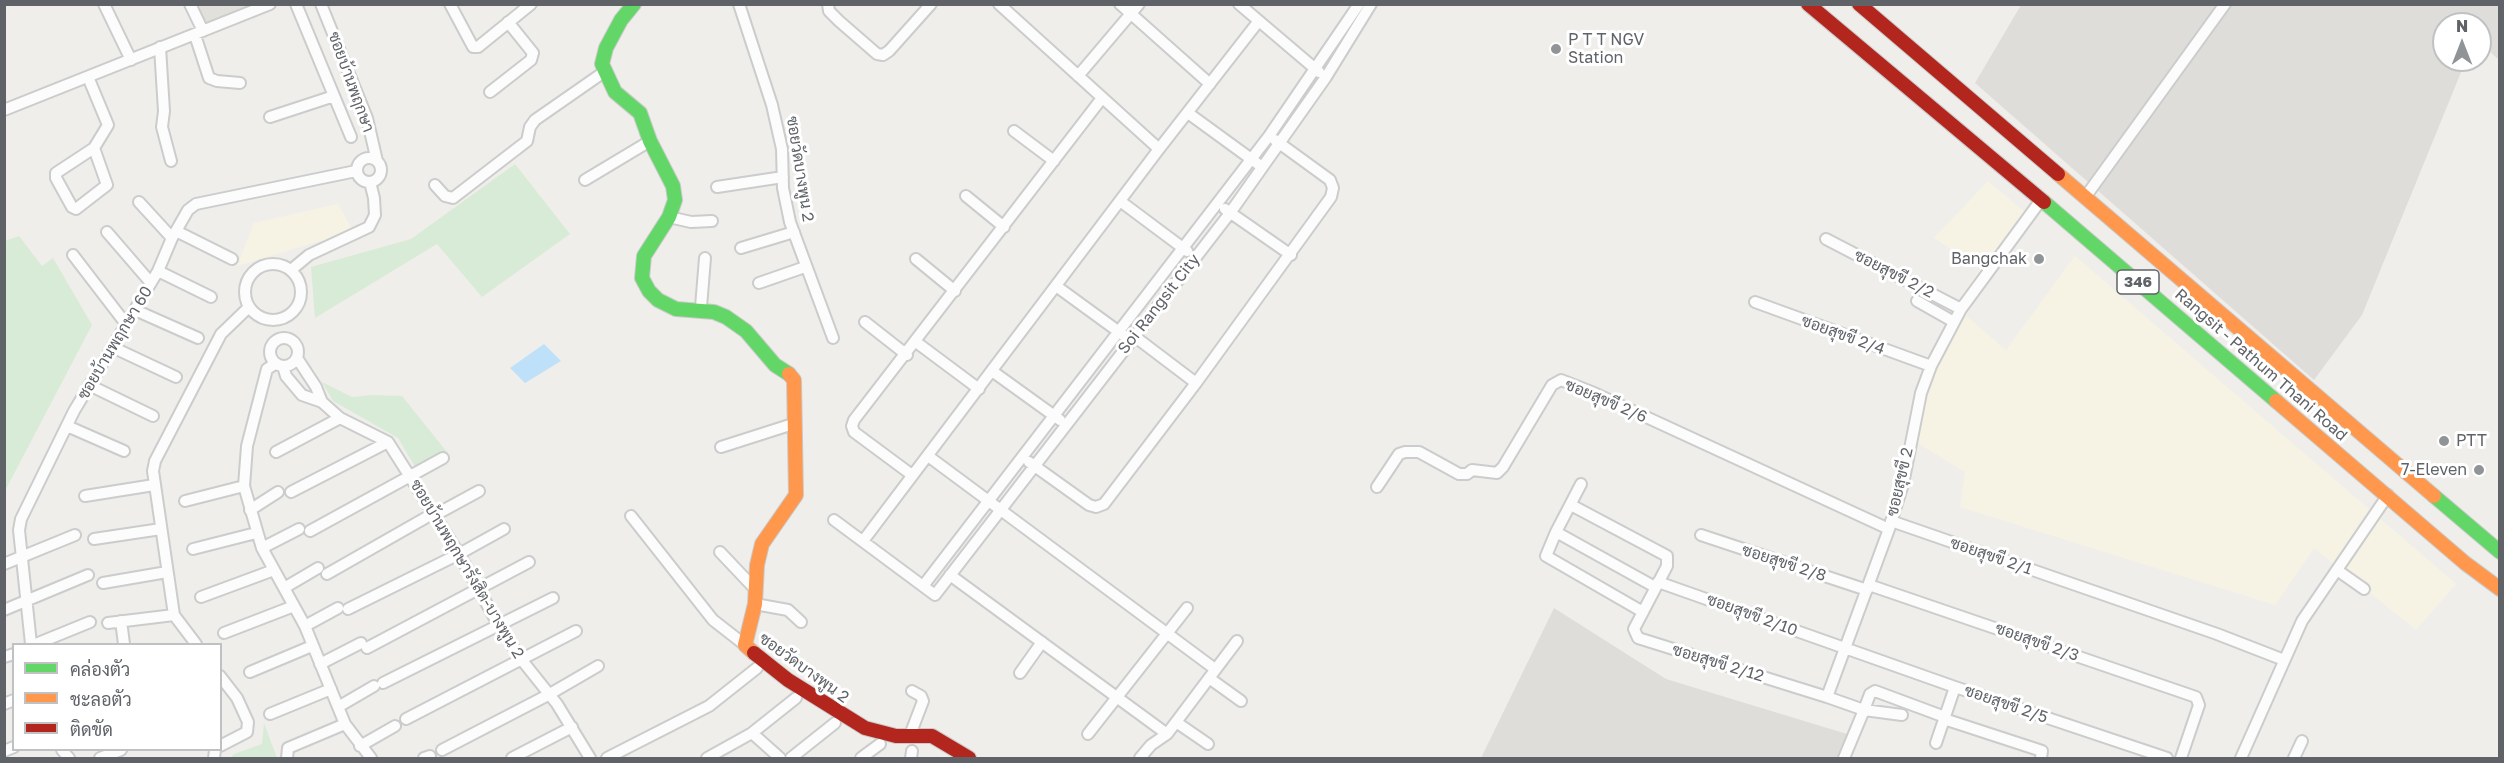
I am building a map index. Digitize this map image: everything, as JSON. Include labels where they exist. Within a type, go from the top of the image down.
[{"type":"main road","points":[[604,72],[602,64],[606,48],[621,20],[634,4]]},
{"type":"main road","name":"Rangsit - Pathum Thani Road","points":[[1808,4],[2388,495],[2465,563],[2499,589]]},
{"type":"main road","name":"Rangsit - Pathum Thani Road","points":[[1859,4],[2499,552]]},
{"type":"main road","name":"ซอยวัดบางพูน 2","points":[[604,72],[615,92],[640,113],[650,141],[674,186],[675,200],[672,218],[644,256],[642,278],[649,291],[658,300],[676,309],[700,309],[714,312],[739,326],[774,365],[789,373],[794,380],[795,495],[790,506],[762,544],[757,565],[758,600],[745,645],[788,680],[865,728],[896,736],[932,736],[969,759]]},
{"type":"main road","points":[[2465,563],[2499,596]]},
{"type":"street","points":[[104,4],[131,60]]},
{"type":"street","points":[[190,4],[210,78],[240,83]]},
{"type":"street","points":[[4,110],[270,4]]},
{"type":"street","points":[[296,4],[351,137]]},
{"type":"street","name":"ซอยบ้านพฤกษา","points":[[321,4],[367,118],[377,160],[363,159],[359,162],[356,171]]},
{"type":"street","points":[[452,5],[473,47],[478,47],[531,4]]},
{"type":"street","name":"ซอยวัดบางพูน 2","points":[[739,4],[772,105],[782,149],[783,177],[794,232],[833,338]]},
{"type":"street","points":[[828,4],[829,10],[839,21],[877,54],[883,56],[931,4]]},
{"type":"street","points":[[1120,4],[1210,84]]},
{"type":"street","points":[[1078,76],[1139,4]]},
{"type":"street","points":[[1239,4],[1326,77]]},
{"type":"street","name":"Soi Rangsit City","points":[[1359,4],[1252,160],[923,586],[935,595],[1230,213],[1326,77],[1371,4]]},
{"type":"street","points":[[2086,196],[2225,4]]},
{"type":"street","points":[[1003,6],[1159,149]]},
{"type":"street","points":[[490,92],[531,60],[533,53],[508,22]]},
{"type":"street","points":[[863,541],[1159,149],[1258,22]]},
{"type":"street","points":[[160,46],[164,111],[162,127],[171,160]]},
{"type":"street","points":[[435,185],[445,196],[453,198],[527,141],[530,127],[535,120],[604,72]]},
{"type":"street","points":[[88,77],[108,125],[94,148],[56,173],[56,178],[72,207],[76,210],[107,184],[94,148]]},
{"type":"street","points":[[270,117],[334,96]]},
{"type":"street","points":[[912,475],[854,432],[852,426],[854,420],[907,355],[1102,98]]},
{"type":"street","points":[[1188,112],[1262,167]]},
{"type":"street","points":[[1014,131],[1054,161]]},
{"type":"street","points":[[1023,457],[1089,505],[1096,507],[1104,504],[1291,255],[1331,197],[1333,188],[1330,180],[1269,136]]},
{"type":"street","points":[[585,180],[650,141]]},
{"type":"street","points":[[356,171],[360,180],[370,183],[374,181],[381,174],[377,160]]},
{"type":"street","name":"ซอยบ้านพฤกษา 60","points":[[31,643],[19,530],[21,519],[67,426],[158,271],[174,235],[189,210],[196,204],[356,171]]},
{"type":"street","points":[[717,187],[783,177]]},
{"type":"street","points":[[291,270],[309,255],[369,227],[375,215],[370,183]]},
{"type":"street","points":[[966,196],[1004,227]]},
{"type":"street","name":"ซอยสุขขี 2","points":[[1827,697],[1868,588],[1903,484],[1916,408],[1931,366],[1961,309],[2041,200]]},
{"type":"street","points":[[1120,201],[1195,257]]},
{"type":"street","points":[[139,202],[174,235],[232,259]]},
{"type":"street","points":[[1218,203],[1291,255]]},
{"type":"street","points":[[672,218],[691,222],[712,221]]},
{"type":"street","points":[[107,232],[151,283]]},
{"type":"street","points":[[741,248],[794,232]]},
{"type":"street","name":"ซอยสุขขี 2/2","points":[[1826,239],[1961,309]]},
{"type":"street","points":[[73,255],[126,324]]},
{"type":"street","points":[[700,309],[704,292],[705,258]]},
{"type":"street","points":[[916,259],[956,291]]},
{"type":"street","points":[[270,264],[281,264],[291,270],[300,283],[301,299],[292,313],[278,320],[263,318],[249,307],[245,290],[254,271],[270,264]]},
{"type":"street","points":[[759,283],[805,267]]},
{"type":"street","points":[[158,271],[211,297]]},
{"type":"street","points":[[1056,286],[1120,333],[1196,383]]},
{"type":"street","points":[[1917,301],[1954,322]]},
{"type":"street","name":"ซอยสุขขี 2/4","points":[[1755,302],[1931,366]]},
{"type":"street","points":[[195,643],[174,615],[153,471],[155,461],[221,334],[249,307]]},
{"type":"street","points":[[135,310],[198,338]]},
{"type":"street","points":[[278,320],[282,338]]},
{"type":"street","points":[[865,322],[907,355]]},
{"type":"street","points":[[279,365],[272,361],[270,351],[273,342],[287,338],[296,344],[297,358],[290,366],[279,365],[267,369],[247,446],[244,486],[262,548],[305,626],[345,724],[370,759]]},
{"type":"street","points":[[916,342],[979,388]]},
{"type":"street","points":[[112,347],[176,376]]},
{"type":"street","name":"ซอยบ้านพฤกษารังสิต-บางพูน 2","points":[[297,358],[316,387],[322,402]]},
{"type":"street","name":"ซอยบ้านพฤกษารังสิต-บางพูน 2","points":[[279,365],[302,394],[322,402],[340,418],[388,442],[459,554],[498,624],[521,659],[557,704],[591,759]]},
{"type":"street","points":[[992,371],[1066,425]]},
{"type":"street","name":"ซอยสุขขี 2/6","points":[[1377,487],[1399,454],[1406,452],[1419,452],[1459,474],[1467,474],[1472,470],[1497,473],[1503,467],[1552,385],[1561,380],[1890,525]]},
{"type":"street","points":[[89,386],[153,416]]},
{"type":"street","points":[[276,452],[340,418]]},
{"type":"street","points":[[721,447],[793,424]]},
{"type":"street","points":[[67,426],[124,451]]},
{"type":"street","points":[[291,492],[388,442]]},
{"type":"street","points":[[928,456],[1167,633],[1241,701]]},
{"type":"street","points":[[262,548],[305,530],[412,477],[443,458]]},
{"type":"street","points":[[1571,505],[1667,556],[1667,566],[1642,612],[1550,560],[1546,552],[1581,484]]},
{"type":"street","points":[[85,496],[154,485]]},
{"type":"street","points":[[185,501],[244,486]]},
{"type":"street","points":[[284,588],[323,571],[479,491]]},
{"type":"street","points":[[250,510],[278,492]]},
{"type":"street","points":[[2241,759],[2302,621],[2388,495]]},
{"type":"street","points":[[632,516],[712,620],[745,645]]},
{"type":"street","points":[[834,520],[923,586]]},
{"type":"street","name":"ซอยสุขขี 2/1","points":[[1890,525],[2090,590],[2246,644],[2284,660]]},
{"type":"street","points":[[93,539],[161,528]]},
{"type":"street","points":[[305,626],[459,554],[504,529]]},
{"type":"street","name":"ซอยสุขขี 2/10","points":[[1556,532],[1657,584],[1846,648]]},
{"type":"street","points":[[193,549],[256,533]]},
{"type":"street","points":[[4,564],[75,535]]},
{"type":"street","name":"ซอยสุขขี 2/8","points":[[1701,535],[1868,588]]},
{"type":"street","points":[[720,552],[758,600],[788,610],[801,622]]},
{"type":"street","points":[[320,664],[364,646],[529,562]]},
{"type":"street","points":[[201,597],[274,570]]},
{"type":"street","points":[[2337,570],[2364,589]]},
{"type":"street","points":[[103,583],[167,572]]},
{"type":"street","points":[[4,610],[88,575]]},
{"type":"street","points":[[950,575],[1167,734]]},
{"type":"street","name":"ซอยสุขขี 2/3","points":[[1868,588],[2193,695],[2198,699],[2199,705],[2181,759]]},
{"type":"street","points":[[338,706],[553,598]]},
{"type":"street","points":[[224,633],[294,606]]},
{"type":"street","points":[[1088,734],[1187,608]]},
{"type":"street","name":"ซอยสุขขี 2/12","points":[[1642,612],[1634,629],[1638,638],[1827,697]]},
{"type":"street","points":[[108,623],[174,615]]},
{"type":"street","points":[[122,621],[124,643]]},
{"type":"street","points":[[41,643],[90,622]]},
{"type":"street","points":[[406,719],[576,631]]},
{"type":"street","points":[[1140,759],[1151,745],[1167,734],[1237,641]]},
{"type":"street","points":[[1020,673],[1042,642]]},
{"type":"street","points":[[250,672],[312,646]]},
{"type":"street","name":"ซอยสุขขี 2/5","points":[[1846,648],[2167,759]]},
{"type":"street","points":[[442,750],[548,695],[598,666]]},
{"type":"street","points":[[607,759],[709,706],[757,668]]},
{"type":"street","points":[[222,679],[237,698],[248,722],[247,732],[222,745]]},
{"type":"street","points":[[1936,744],[1955,687]]},
{"type":"street","points":[[270,714],[331,689]]},
{"type":"street","points":[[1844,759],[1870,694],[1875,691],[2042,751],[2041,759]]},
{"type":"street","points":[[910,735],[923,701],[921,696],[912,692]]},
{"type":"street","points":[[1827,697],[1864,710],[1902,715]]},
{"type":"street","points":[[707,759],[752,733],[796,698]]},
{"type":"street","points":[[1176,722],[1208,744]]},
{"type":"street","points":[[791,759],[835,723]]},
{"type":"street","points":[[287,759],[288,748],[345,724]]},
{"type":"street","points":[[360,746],[395,726]]},
{"type":"street","points":[[512,759],[572,728]]},
{"type":"street","points":[[752,733],[780,759]]},
{"type":"street","points":[[2294,759],[2302,741]]},
{"type":"street","points":[[861,759],[880,744]]},
{"type":"street","points":[[100,759],[119,751]]},
{"type":"shaded area","points":[[193,5],[249,5],[203,25]]},
{"type":"shaded area","points":[[2021,5],[2499,5],[2499,60],[2492,54],[2492,12],[2432,12],[2432,72],[2461,72],[2362,315],[2314,380],[1975,83]]},
{"type":"shaded area","points":[[1988,181],[2026,213],[1966,316],[2006,350],[2075,256],[2456,584],[2416,630],[2314,548],[2275,605],[1960,507],[1965,472],[1911,439],[1917,396],[1959,299],[1981,268],[1934,238]]},
{"type":"shaded area","points":[[338,204],[353,231],[237,266],[254,223]]},
{"type":"shaded area","points":[[1554,608],[1666,679],[1847,734],[1837,758],[1481,758]]},
{"type":"green space","points":[[515,164],[570,234],[482,297],[437,244],[315,318],[311,267],[411,239]]},
{"type":"green space","points":[[19,236],[42,266],[53,258],[92,325],[5,491],[5,241]]},
{"type":"green space","points":[[322,382],[352,397],[402,396],[447,452],[417,470],[398,438],[333,401]]},
{"type":"green space","points":[[264,723],[277,758],[230,758],[234,754],[262,744]]},
{"type":"water","points":[[544,344],[561,361],[525,383],[510,368]]},
{"type":"traffic: fast","points":[[634,4],[621,20],[606,48],[602,64],[615,92],[640,113],[650,141],[673,186],[675,200],[669,217],[644,256],[642,278],[649,291],[658,300],[676,309],[714,312],[726,317],[746,331],[775,365],[789,374]]},
{"type":"traffic: fast","points":[[2044,202],[2276,401]]},
{"type":"traffic: fast","points":[[2434,496],[2500,552]]},
{"type":"traffic: slow","points":[[2058,174],[2434,496]]},
{"type":"traffic: slow","points":[[754,653],[745,645],[755,604],[757,565],[762,544],[796,495],[794,380],[789,374]]},
{"type":"traffic: slow","points":[[2276,401],[2465,563],[2500,589]]},
{"type":"traffic: jam","points":[[1808,4],[2044,202]]},
{"type":"traffic: jam","points":[[1859,4],[2058,174]]},
{"type":"traffic: jam","points":[[754,653],[788,680],[865,728],[896,736],[932,736],[969,758]]},
{"type":"place","name":"P T T NGV Station","points":[[1556,49]]},
{"type":"place","name":"Bangchak","points":[[2039,259]]},
{"type":"place","name":"PTT","points":[[2444,441]]},
{"type":"place","name":"7-Eleven","points":[[2479,470]]}]
